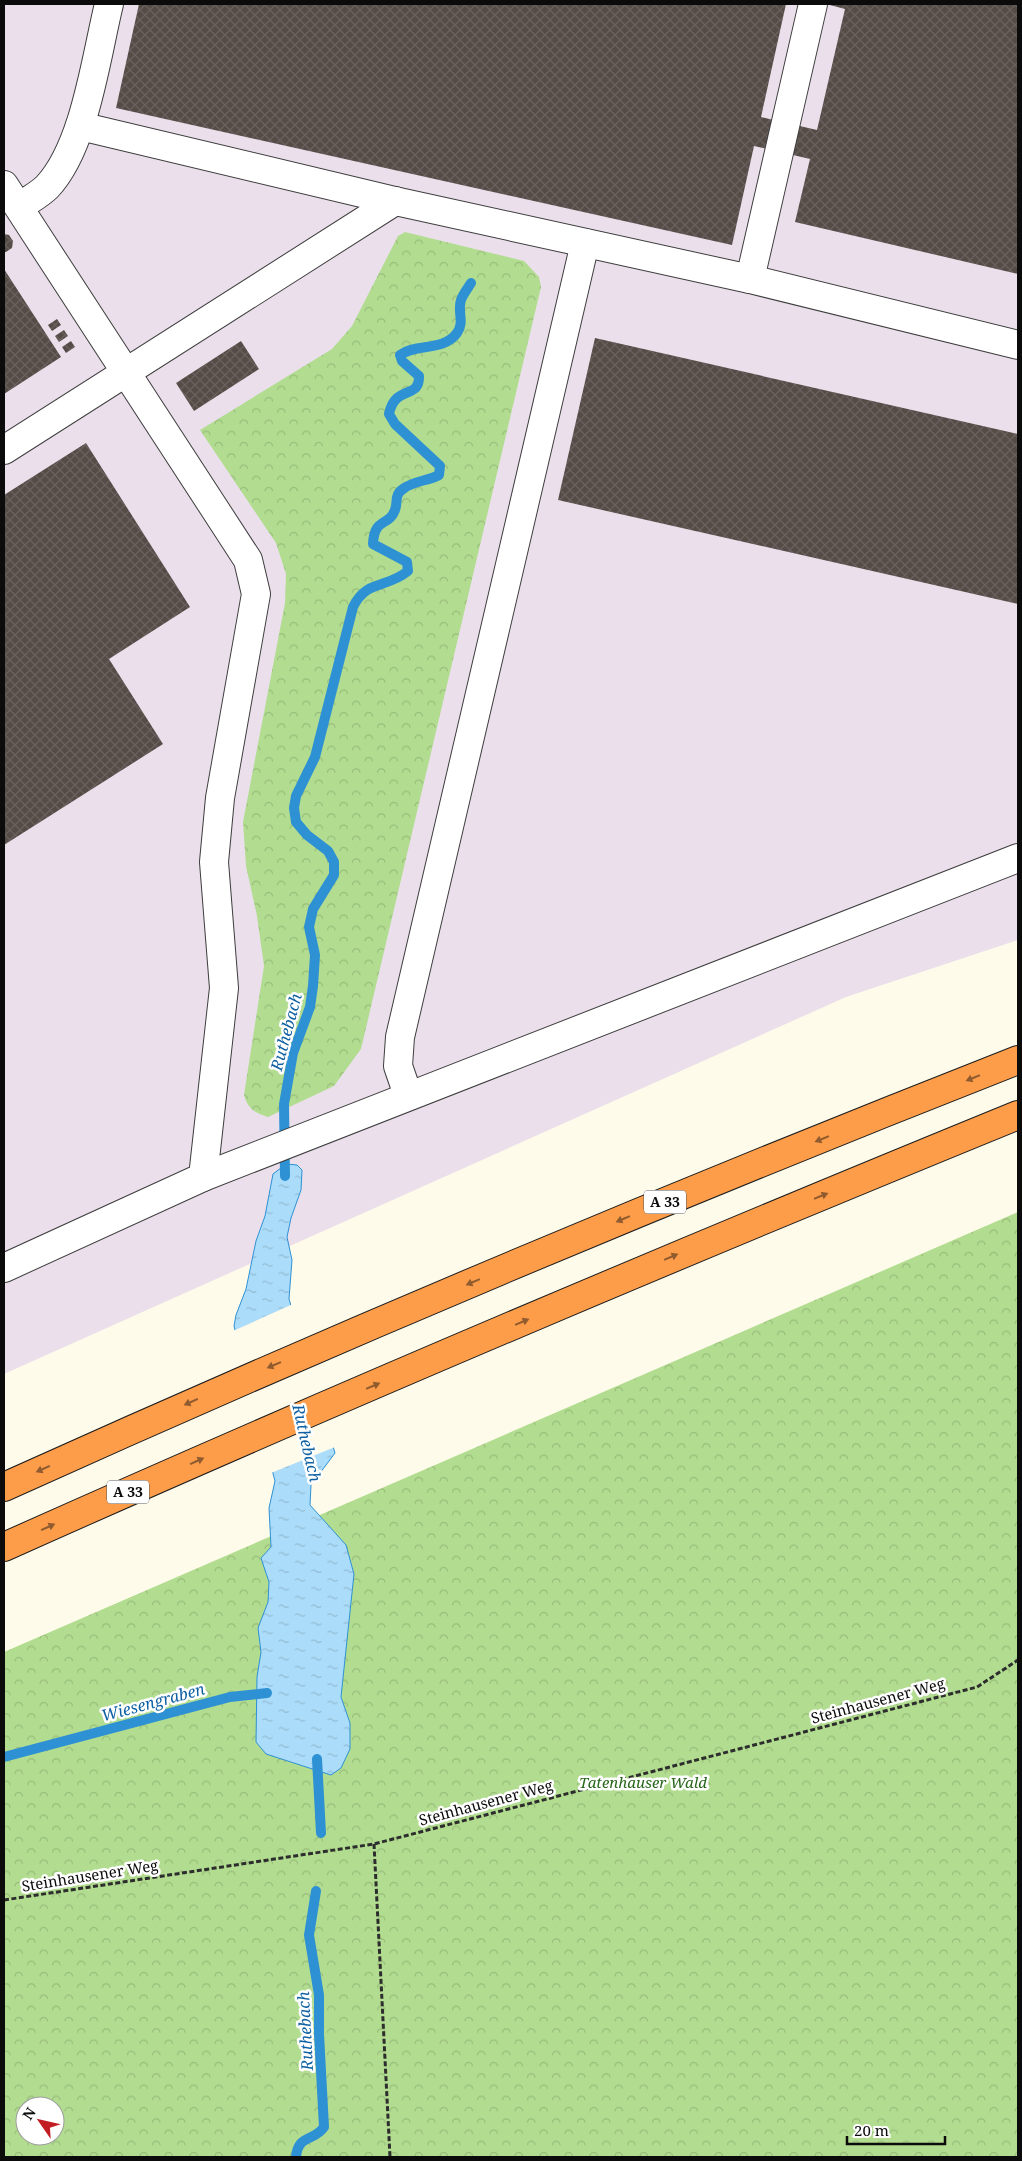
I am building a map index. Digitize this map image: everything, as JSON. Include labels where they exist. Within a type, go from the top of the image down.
[{"type":"highway","name":"A 33","points":[[4,1487],[313,1349],[667,1201],[1018,1060]]},
{"type":"highway","name":"A 33","points":[[4,1547],[252,1436],[328,1406],[676,1255],[1018,1115]]},
{"type":"lane","points":[[19,207],[46,187],[64,163],[80,126],[109,4]]},
{"type":"lane","points":[[750,279],[813,4]]},
{"type":"lane","points":[[80,126],[394,201],[750,279],[1018,346]]},
{"type":"lane","points":[[4,185],[248,560],[256,594],[220,798],[214,862],[224,988],[203,1177]]},
{"type":"lane","points":[[4,450],[394,201]]},
{"type":"lane","points":[[408,1095],[398,1066],[400,1037],[585,243]]},
{"type":"lane","points":[[4,1268],[203,1177],[408,1095],[1018,858]]},
{"type":"path","name":"Steinhausener Weg","points":[[4,1900],[374,1844],[977,1687],[1018,1660]]},
{"type":"path","points":[[374,1844],[390,2157]]},
{"type":"shaded area","points":[[4,4],[1018,4],[1018,940],[846,997],[4,1374]]},
{"type":"green space","points":[[405,232],[524,261],[539,277],[541,287],[361,1049],[334,1086],[268,1117],[253,1110],[244,1095],[264,966],[257,916],[246,866],[243,822],[285,603],[286,574],[276,543],[200,430],[332,349],[352,326],[398,236]]},
{"type":"green space","name":"Tatenhauser Wald","points":[[1018,1212],[1018,2157],[4,2157],[4,1652]]},
{"type":"water","points":[[286,1164],[297,1165],[302,1170],[301,1190],[291,1218],[287,1237],[292,1260],[289,1299],[335,1453],[311,1485],[310,1505],[346,1545],[354,1574],[341,1697],[350,1723],[350,1749],[341,1768],[331,1775],[266,1754],[256,1742],[257,1677],[261,1652],[258,1628],[268,1602],[269,1582],[261,1558],[271,1547],[269,1508],[275,1481],[234,1326],[246,1289],[256,1241],[265,1216],[273,1174]]},
{"type":"pier","points":[[293,1304],[335,1447],[271,1473],[233,1331]]},
{"type":"building","points":[[139,4],[786,4],[761,117],[817,130],[845,9],[826,4],[1018,4],[1018,274],[795,222],[810,159],[754,146],[732,245],[116,108]]},
{"type":"building","points":[[4,234],[9,235],[13,241],[12,248],[6,252],[4,252]]},
{"type":"building","points":[[4,269],[61,357],[4,394]]},
{"type":"building","points":[[57,319],[61,325],[52,331],[48,325]]},
{"type":"building","points":[[64,330],[68,336],[59,342],[55,336]]},
{"type":"building","points":[[595,338],[1018,434],[1018,604],[558,500]]},
{"type":"building","points":[[71,341],[75,347],[66,353],[62,347]]},
{"type":"building","points":[[241,341],[259,369],[194,411],[176,383]]},
{"type":"building","points":[[86,443],[190,607],[109,659],[163,744],[4,845],[4,495]]},
{"type":"waterway","name":"Ruthebach","points":[[285,1176],[284,1104],[293,1053],[310,1007],[313,986],[315,955],[309,927],[313,909],[334,875],[334,862],[328,851],[307,835],[296,822],[294,808],[296,796],[315,757],[353,607],[364,592],[400,577],[408,571],[407,562],[373,544],[376,530],[392,515],[400,491],[411,484],[439,475],[440,466],[395,424],[389,414],[396,399],[412,391],[418,383],[419,376],[402,361],[400,355],[406,351],[444,343],[457,333],[461,321],[461,300],[471,283]]},
{"type":"waterway","name":"Wiesengraben","points":[[4,1757],[230,1697],[267,1693]]},
{"type":"waterway","name":"Ruthebach","points":[[317,1759],[321,1833]]},
{"type":"waterway","name":"Ruthebach","points":[[296,2157],[297,2150],[303,2141],[316,2135],[324,2127],[319,1995],[309,1935],[316,1891]]}]
